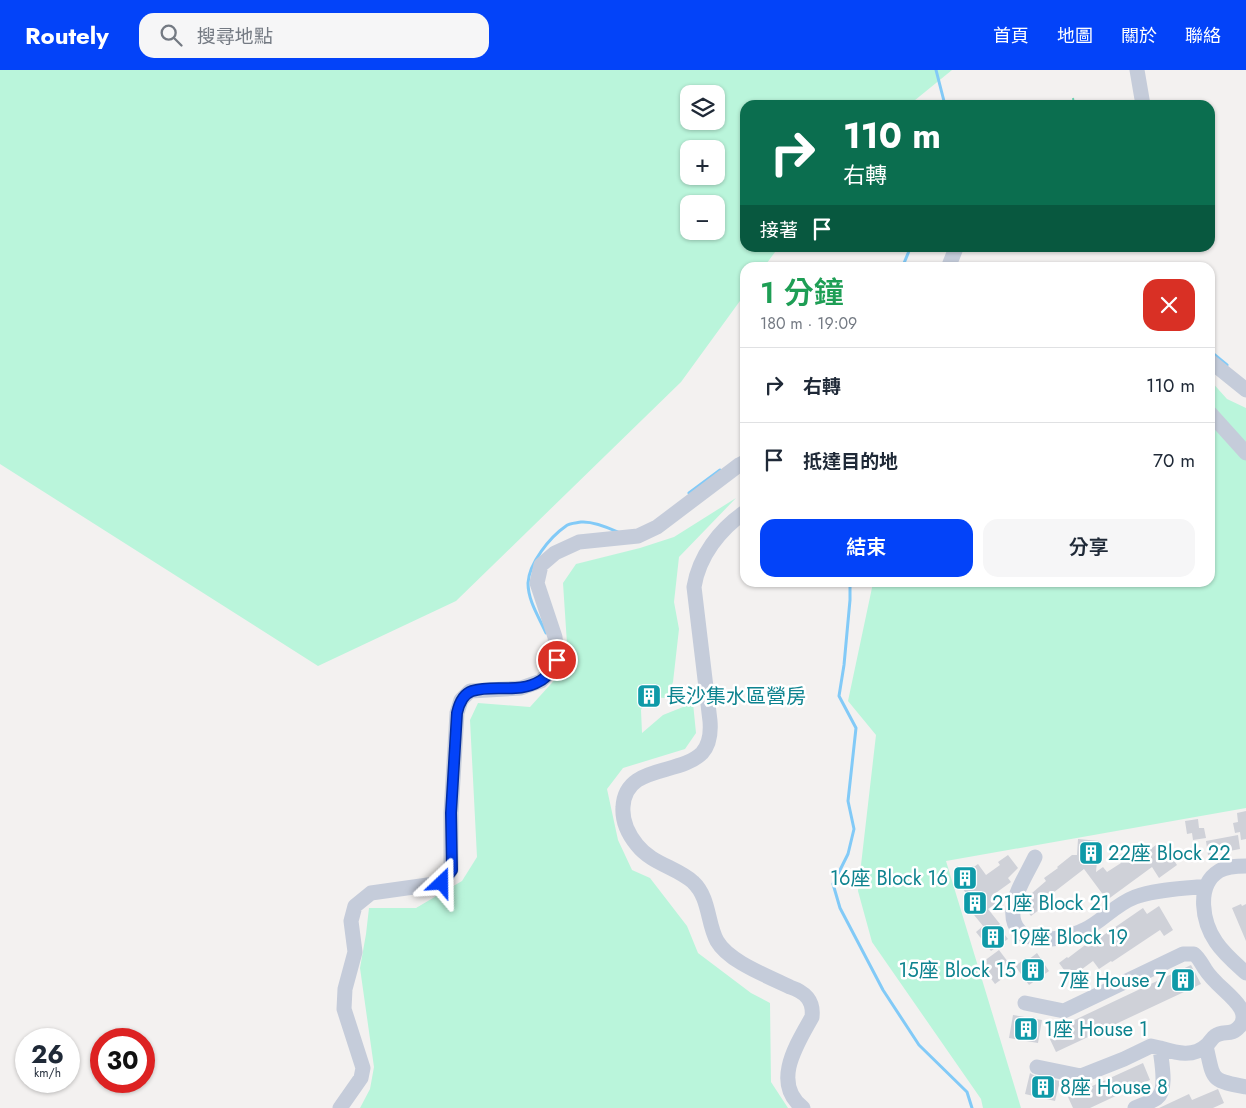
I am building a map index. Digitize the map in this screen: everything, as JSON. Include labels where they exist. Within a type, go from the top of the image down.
[{"type":"street","points":[[1137,70],[1142,100]]},
{"type":"street","points":[[1215,365],[1246,390]]},
{"type":"street","points":[[1215,419],[1246,453]]},
{"type":"street","points":[[340,1108],[361,1078],[363,1068],[344,1009],[345,989],[355,952],[351,921],[355,906],[371,893],[442,883],[452,870],[451,813],[457,713],[461,700],[470,691],[521,688],[541,681],[557,660],[555,638],[536,583],[541,565],[555,553],[579,542],[638,536],[657,527],[740,464]]},
{"type":"street","points":[[740,516],[726,527],[713,542],[696,573],[694,587],[711,733],[707,746],[694,759],[652,773],[636,781],[626,792],[623,803],[623,817],[628,832],[636,845],[648,857],[683,874],[701,892],[717,941],[729,956],[800,991],[810,999],[813,1009],[812,1016],[789,1064],[787,1078],[790,1094],[803,1108]]},
{"type":"street","points":[[1035,857],[1015,898],[1012,916],[1020,932],[1036,939],[1054,939],[1084,931],[1120,904],[1141,895],[1206,886]]},
{"type":"street","points":[[1246,866],[1226,868],[1218,872],[1206,886],[1204,895],[1206,920],[1212,935],[1221,949],[1246,973]]},
{"type":"street","points":[[1025,1003],[1064,1012],[1184,954],[1191,953],[1198,958],[1212,979],[1240,1008],[1243,1017],[1238,1029],[1230,1033],[1217,1035],[1206,1046],[1194,1052],[1180,1054],[1151,1046],[1081,1076],[1037,1067]]},
{"type":"street","points":[[1206,1046],[1215,1079],[1224,1083],[1246,1087]]},
{"type":"street","points":[[1135,1108],[1156,1098],[1162,1092],[1160,1048]]},
{"type":"green space","points":[[0,70],[952,70],[915,100],[740,100],[740,252],[775,252],[768,262],[740,262],[740,301],[681,382],[456,601],[318,666],[0,464]]},
{"type":"green space","points":[[1215,386],[1227,399],[1246,408],[1246,808],[946,861],[1021,1108],[983,1108],[981,1099],[872,942],[858,891],[876,735],[848,701],[872,587],[1215,587]]},
{"type":"green space","points":[[736,498],[679,557],[674,602],[679,629],[673,682],[667,698],[646,697],[641,710],[642,733],[663,715],[693,703],[696,733],[685,749],[623,768],[607,789],[618,840],[632,870],[650,878],[687,926],[698,953],[751,993],[770,1003],[771,1082],[788,1108],[360,1108],[370,1089],[374,1067],[360,968],[369,908],[416,908],[462,881],[477,857],[470,720],[478,703],[530,707],[559,675],[567,644],[563,583],[576,564],[640,548],[674,537]]},
{"type":"building","name":"長沙集水區營房","points":[[652,685],[660,694],[647,707],[638,698]]},
{"type":"building","points":[[1246,811],[1246,839],[1241,840],[1240,832],[1235,833],[1233,823],[1238,822],[1237,813]]},
{"type":"building","points":[[1198,819],[1199,828],[1204,828],[1206,838],[1193,840],[1192,833],[1187,834],[1185,821]]},
{"type":"building","points":[[1238,835],[1240,849],[1208,855],[1206,841]]},
{"type":"building","points":[[1078,839],[1099,841],[1096,872],[1103,867],[1107,872],[1121,863],[1117,857],[1126,851],[1130,857],[1134,853],[1138,858],[1156,845],[1160,850],[1165,847],[1177,865],[1159,878],[1152,867],[1107,900],[1084,869],[1049,896],[1052,900],[1031,916],[1023,906],[1025,899],[1046,881],[1044,878],[1057,867],[1072,855],[1077,855]]},
{"type":"building","points":[[1008,855],[1018,868],[1008,878],[1011,882],[993,895],[998,902],[988,909],[1000,924],[998,926],[1008,939],[991,951],[976,932],[983,926],[966,905],[972,901],[956,880],[978,864],[986,875],[1000,865],[998,862]]},
{"type":"building","points":[[1241,904],[1242,906],[1246,904],[1246,941],[1232,908]]},
{"type":"building","points":[[1159,906],[1173,930],[1164,936],[1160,930],[1099,969],[1093,961],[1070,978],[1059,963],[1143,908],[1147,914]]},
{"type":"building","points":[[999,950],[1014,970],[995,984],[980,964]]},
{"type":"building","name":"15座 Block 15","points":[[1037,953],[1049,971],[1029,985],[1015,966],[1022,961],[1024,963]]},
{"type":"building","points":[[1191,965],[1201,984],[1056,1052],[1047,1033]]},
{"type":"building","name":"1座 House 1","points":[[1013,1015],[1042,1020],[1038,1043],[1009,1038]]},
{"type":"building","points":[[1143,1063],[1150,1080],[1090,1108],[1073,1108],[1068,1097]]},
{"type":"building","name":"8座 House 8","points":[[1030,1073],[1035,1076],[1060,1081],[1055,1101],[1025,1094]]},
{"type":"building","points":[[1218,1089],[1224,1103],[1213,1108],[1159,1108],[1189,1094],[1192,1100]]},
{"type":"waterway","points":[[936,70],[944,100]]},
{"type":"waterway","points":[[904,262],[909,252]]},
{"type":"waterway","points":[[1215,355],[1227,365]]},
{"type":"waterway","points":[[689,493],[720,470]]},
{"type":"waterway","points":[[546,633],[528,590],[529,575],[541,551],[560,531],[571,524],[590,522],[618,532]]},
{"type":"waterway","points":[[850,587],[844,665],[839,696],[856,728],[848,801],[854,829],[848,854],[833,884],[840,908],[883,990],[919,1045],[967,1092],[972,1108]]},
{"type":"place","name":"長沙集水區營房","points":[[649,696]]},
{"type":"place","name":"22座 Block 22","points":[[1091,853]]},
{"type":"place","name":"16座 Block 16","points":[[965,878]]},
{"type":"place","name":"21座 Block 21","points":[[975,903]]},
{"type":"place","name":"19座 Block 19","points":[[993,937]]},
{"type":"place","name":"15座 Block 15","points":[[1033,970]]},
{"type":"place","name":"7座 House 7","points":[[1183,980]]},
{"type":"place","name":"1座 House 1","points":[[1026,1029]]},
{"type":"place","name":"8座 House 8","points":[[1043,1087]]},
{"type":"route","points":[[442,883],[452,870],[451,813],[457,713],[461,700],[470,691],[521,688],[541,681],[557,660]]}]
